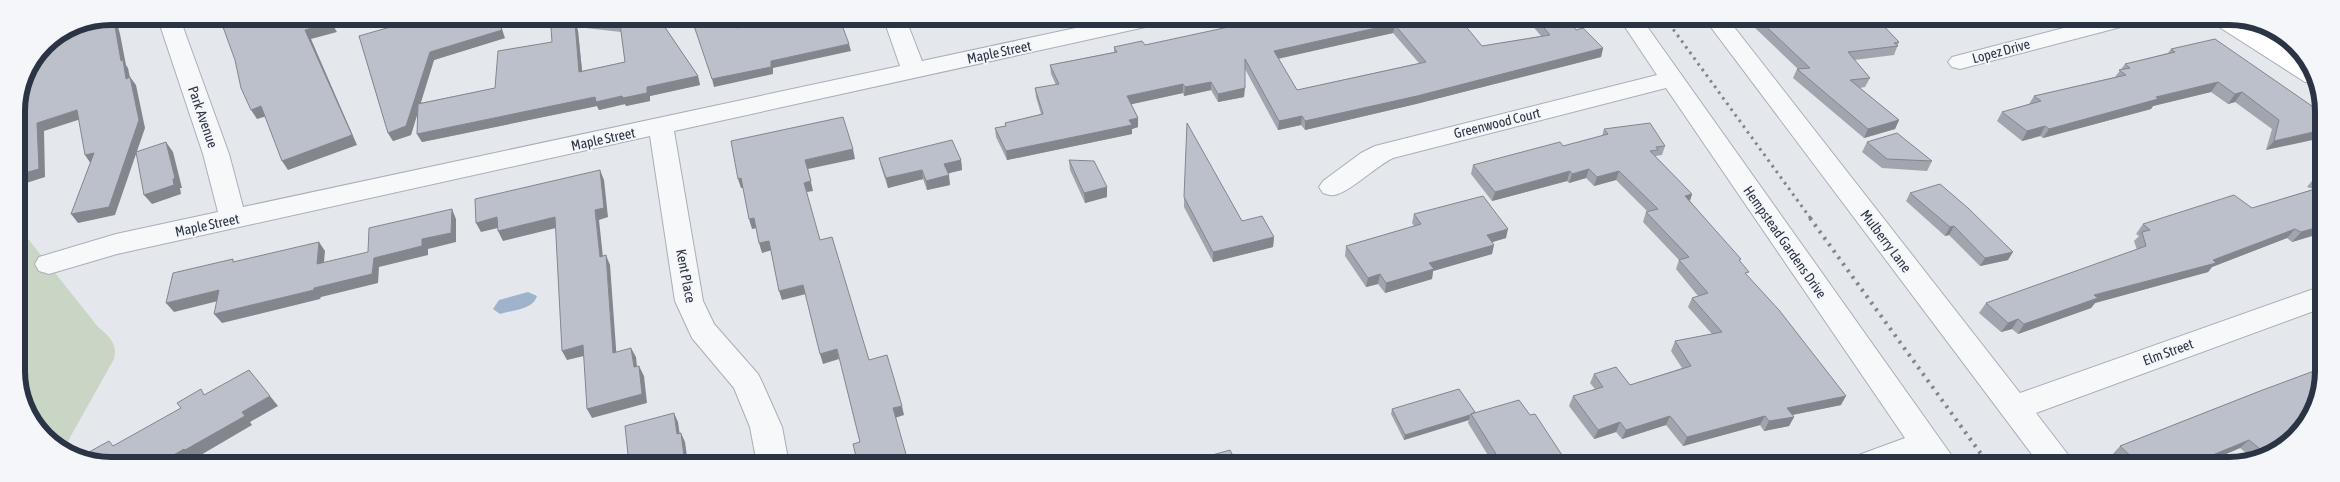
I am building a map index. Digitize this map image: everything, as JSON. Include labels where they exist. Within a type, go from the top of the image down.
[{"type":"main road","points":[[2233,25],[2305,72]]},
{"type":"street","name":"Park Avenue","points":[[171,25],[216,154],[233,219]]},
{"type":"street","points":[[897,25],[914,71]]},
{"type":"street","name":"Maple Street","points":[[49,264],[116,244],[1123,25]]},
{"type":"street","name":"Hempstead Gardens Drive","points":[[1635,25],[1933,455]]},
{"type":"street","name":"Mulberry Lane","points":[[1720,25],[2052,457]]},
{"type":"street","name":"Lopez Drive","points":[[1960,62],[2101,25]]},
{"type":"street","name":"Greenwood Court","points":[[1332,187],[1370,159],[1384,152],[1671,79]]},
{"type":"street","name":"Kent Place","points":[[661,126],[689,302],[702,330],[747,382],[766,427],[772,457]]},
{"type":"street","name":"Elm Street","points":[[2014,408],[2315,300]]},
{"type":"street","points":[[1920,457],[1933,455]]},
{"type":"green space","points":[[25,235],[98,327],[109,337],[115,349],[114,359],[66,444],[54,436],[37,414],[27,387],[25,371]]},
{"type":"water","points":[[528,292],[537,296],[535,301],[527,307],[500,314],[493,309],[499,300]]},
{"type":"building","points":[[115,25],[121,61],[123,60],[126,79],[130,77],[139,120],[109,207],[71,214],[94,153],[85,155],[77,110],[37,123],[39,169],[25,173],[25,111],[32,78],[50,50],[63,40],[78,32],[95,27]]},
{"type":"building","points":[[222,25],[321,25],[305,30],[352,135],[282,161],[261,106],[251,110],[241,88],[235,60]]},
{"type":"building","points":[[397,25],[500,25],[502,30],[430,52],[406,126],[388,133],[359,36]]},
{"type":"building","points":[[575,25],[579,72],[625,62],[620,25],[663,25],[698,76],[647,87],[647,93],[623,98],[622,96],[596,102],[595,97],[417,134],[418,104],[495,88],[498,51],[552,42],[551,28]]},
{"type":"building","points":[[694,25],[736,25],[737,28],[750,25],[842,25],[849,44],[771,61],[771,67],[712,79]]},
{"type":"building","points":[[1238,25],[1389,25],[1274,51],[1297,90],[1426,62],[1395,25],[1465,25],[1482,46],[1550,35],[1542,25],[1572,25],[1576,30],[1583,28],[1603,48],[1417,96],[1305,121],[1302,116],[1279,121],[1245,59],[1245,88],[1218,94],[1211,82],[1185,87],[1183,84],[1127,96],[1138,118],[1129,120],[1132,125],[1006,151],[995,128],[1006,126],[1005,123],[1043,114],[1035,88],[1059,84],[1050,65],[1117,52],[1114,47],[1142,41],[1145,45]]},
{"type":"building","points":[[1764,25],[1883,25],[1899,42],[1894,43],[1898,46],[1848,52],[1870,78],[1850,80],[1899,120],[1868,129],[1797,69],[1810,68]]},
{"type":"building","points":[[2215,39],[2315,108],[2315,132],[2274,141],[2279,120],[2242,92],[2235,94],[2218,82],[2156,97],[2158,99],[2049,129],[2045,126],[2027,131],[2002,112],[2041,101],[2034,96],[2126,75],[2119,70],[2130,68],[2125,64],[2175,52],[2171,49]]},
{"type":"building","points":[[843,117],[853,149],[805,160],[811,181],[804,183],[820,240],[832,237],[869,360],[887,355],[902,406],[893,408],[907,457],[856,457],[853,444],[860,442],[837,349],[820,354],[803,285],[779,291],[769,241],[759,243],[754,218],[749,219],[741,178],[738,179],[731,141]]},
{"type":"building","points":[[1187,123],[1242,221],[1262,216],[1274,237],[1213,252],[1184,197]]},
{"type":"building","points":[[1650,123],[1665,146],[1656,147],[1658,150],[1650,151],[1692,194],[1685,196],[1741,259],[1739,260],[1749,272],[1745,273],[1779,310],[1846,396],[1787,408],[1794,417],[1769,421],[1765,416],[1687,437],[1670,416],[1626,430],[1620,422],[1598,430],[1573,396],[1603,387],[1594,374],[1616,367],[1630,385],[1691,366],[1675,341],[1722,332],[1692,298],[1708,293],[1679,260],[1689,257],[1646,212],[1658,209],[1619,171],[1597,177],[1589,169],[1572,174],[1570,171],[1495,192],[1473,165],[1560,142],[1563,146],[1608,134],[1604,129]]},
{"type":"building","points":[[1897,133],[1932,161],[1887,159],[1867,142]]},
{"type":"building","points":[[952,140],[961,160],[944,164],[949,175],[926,181],[922,170],[886,178],[879,158]]},
{"type":"building","points":[[166,142],[175,178],[173,179],[174,185],[144,195],[136,152]]},
{"type":"building","points":[[1069,160],[1094,161],[1107,187],[1084,193]]},
{"type":"building","points":[[600,170],[604,208],[595,210],[600,257],[606,255],[613,353],[631,348],[634,367],[639,366],[642,394],[587,409],[583,345],[562,351],[555,217],[498,231],[497,217],[476,223],[475,199]]},
{"type":"building","points":[[1940,184],[1968,208],[2013,252],[1985,258],[1954,226],[1950,227],[1910,193]]},
{"type":"building","points":[[2315,189],[2315,228],[2301,232],[2295,229],[2213,260],[2216,263],[2094,295],[2098,298],[2024,324],[2018,319],[2008,323],[1986,303],[2146,246],[2142,232],[2150,230],[2143,224],[2234,195],[2252,208]]},
{"type":"building","points":[[1483,196],[1508,229],[1487,235],[1494,245],[1429,263],[1434,269],[1386,283],[1380,274],[1368,278],[1346,246],[1421,224],[1414,214]]},
{"type":"building","points":[[452,209],[451,233],[422,239],[422,246],[374,258],[372,274],[214,314],[219,290],[166,303],[173,273],[233,259],[233,262],[319,242],[317,264],[368,252],[369,228]]},
{"type":"building","points":[[249,370],[270,396],[242,412],[245,416],[170,457],[111,457],[87,453],[109,441],[113,446],[181,408],[177,403],[201,389],[204,395]]},
{"type":"building","points":[[2315,371],[2312,393],[2300,419],[2290,432],[2262,450],[2249,440],[2208,457],[2132,457],[2120,446]]},
{"type":"building","points":[[1459,389],[1475,412],[1405,435],[1392,409]]},
{"type":"building","points":[[1519,400],[1530,415],[1535,414],[1562,455],[1555,457],[1525,457],[1524,455],[1498,457],[1471,414]]},
{"type":"building","points":[[674,413],[677,434],[681,433],[684,457],[628,457],[625,426]]},
{"type":"building","points":[[1230,450],[1234,457],[1205,457]]},
{"type":"railway","points":[[1670,25],[1811,219]]},
{"type":"railway","points":[[1810,218],[1983,457]]}]
